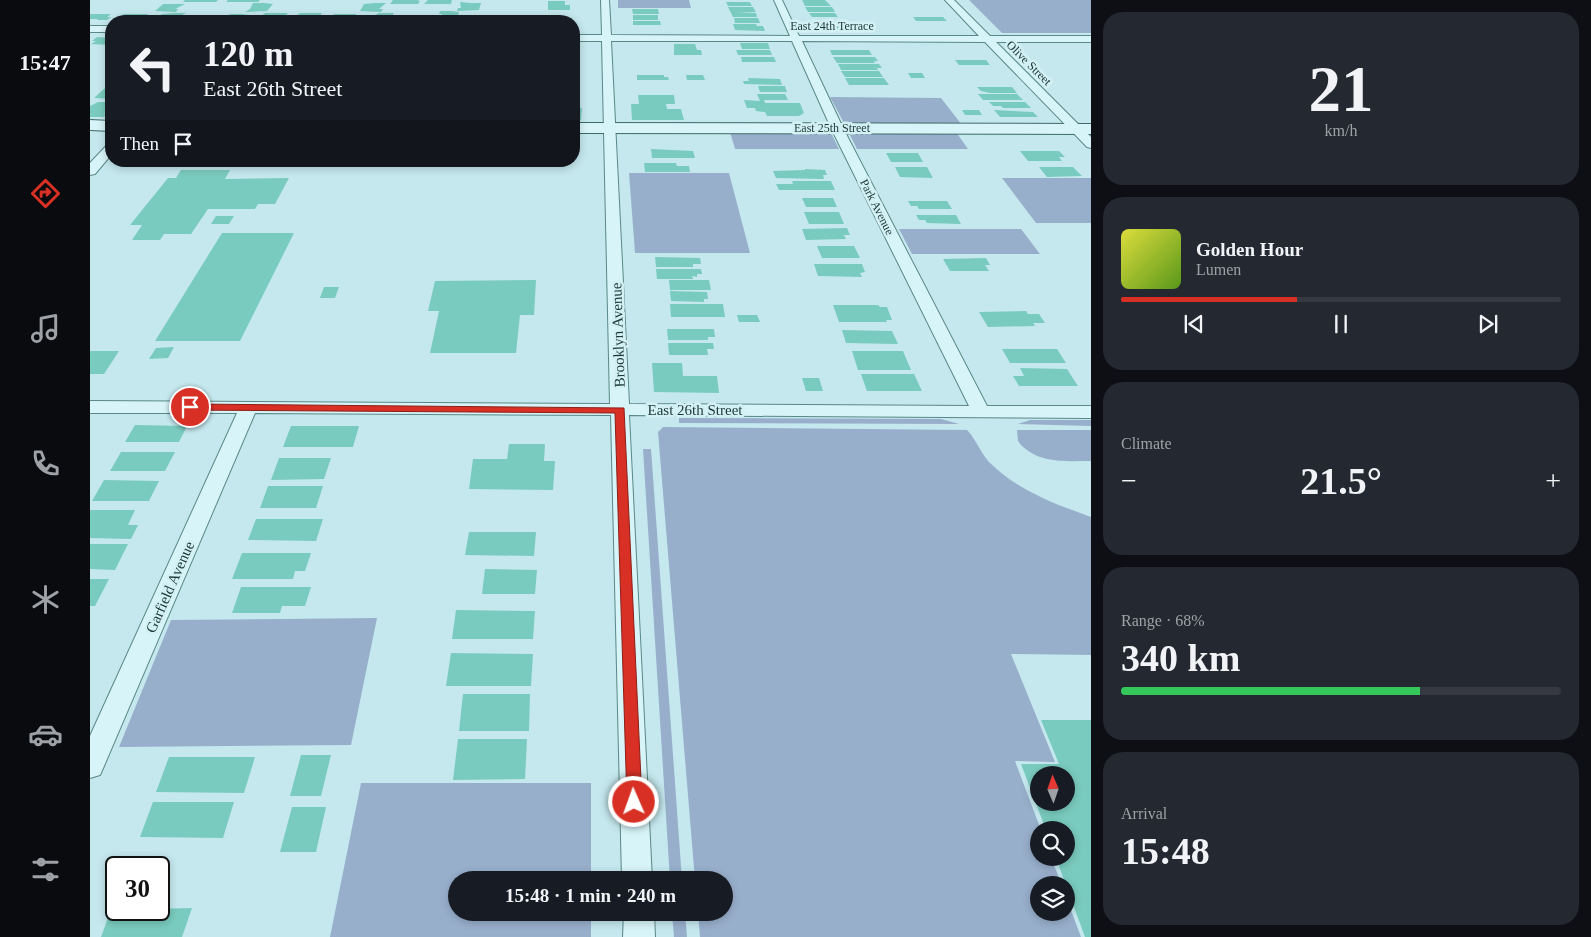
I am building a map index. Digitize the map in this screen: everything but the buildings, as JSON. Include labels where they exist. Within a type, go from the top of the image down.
[{"type":"street","name":"Brooklyn Avenue","points":[[605,0],[637,871]]},
{"type":"street","name":"Park Avenue","points":[[778,0],[837,128],[981,412]]},
{"type":"street","name":"Olive Street","points":[[949,0],[1084,129],[1091,144]]},
{"type":"street","points":[[90,29],[105,29]]},
{"type":"street","name":"East 24th Terrace","points":[[580,38],[1091,39]]},
{"type":"street","points":[[90,126],[105,126]]},
{"type":"street","name":"East 25th Street","points":[[580,128],[1084,129]]},
{"type":"street","points":[[90,171],[105,155]]},
{"type":"street","name":"East 26th Street","points":[[90,408],[249,407],[1091,412]]},
{"type":"street","name":"Garfield Avenue","points":[[90,766],[249,407]]},
{"type":"street","points":[[639,921],[640,937]]},
{"type":"shaded area","points":[[618,0],[689,0],[691,8],[618,8]]},
{"type":"shaded area","points":[[969,0],[1091,0],[1091,33],[1002,33]]},
{"type":"shaded area","points":[[830,97],[941,98],[962,125],[849,125],[844,123]]},
{"type":"shaded area","points":[[730,132],[828,133],[832,135],[839,149],[735,149]]},
{"type":"shaded area","points":[[956,132],[968,149],[857,149],[850,135],[851,133]]},
{"type":"shaded area","points":[[629,173],[729,173],[750,253],[635,253]]},
{"type":"shaded area","points":[[1002,178],[1091,178],[1091,223],[1036,223]]},
{"type":"shaded area","points":[[899,229],[1021,229],[1040,254],[912,254]]},
{"type":"shaded area","points":[[679,418],[941,419],[959,424],[679,423]]},
{"type":"shaded area","points":[[1030,420],[1091,420],[1091,426],[1018,424]]},
{"type":"shaded area","points":[[663,427],[967,430],[989,462],[1012,481],[1050,501],[1091,517],[1091,655],[1011,654],[1055,762],[1015,761],[1030,801],[1030,811],[1034,811],[1038,821],[1030,821],[1030,866],[1054,866],[1058,876],[1030,876],[1030,921],[1075,921],[1081,937],[700,937],[699,921],[733,921],[733,871],[694,871],[658,432]]},
{"type":"shaded area","points":[[1017,430],[1091,430],[1091,461],[1054,460],[1036,456],[1018,441]]},
{"type":"shaded area","points":[[643,449],[651,449],[681,871],[669,871]]},
{"type":"shaded area","points":[[377,618],[351,745],[119,747],[171,620]]},
{"type":"shaded area","points":[[361,783],[591,783],[591,871],[448,871],[448,921],[591,921],[591,937],[330,937]]},
{"type":"shaded area","points":[[673,921],[686,921],[687,937],[674,937]]},
{"type":"route","points":[[190,407],[620,410],[634,802]]}]
